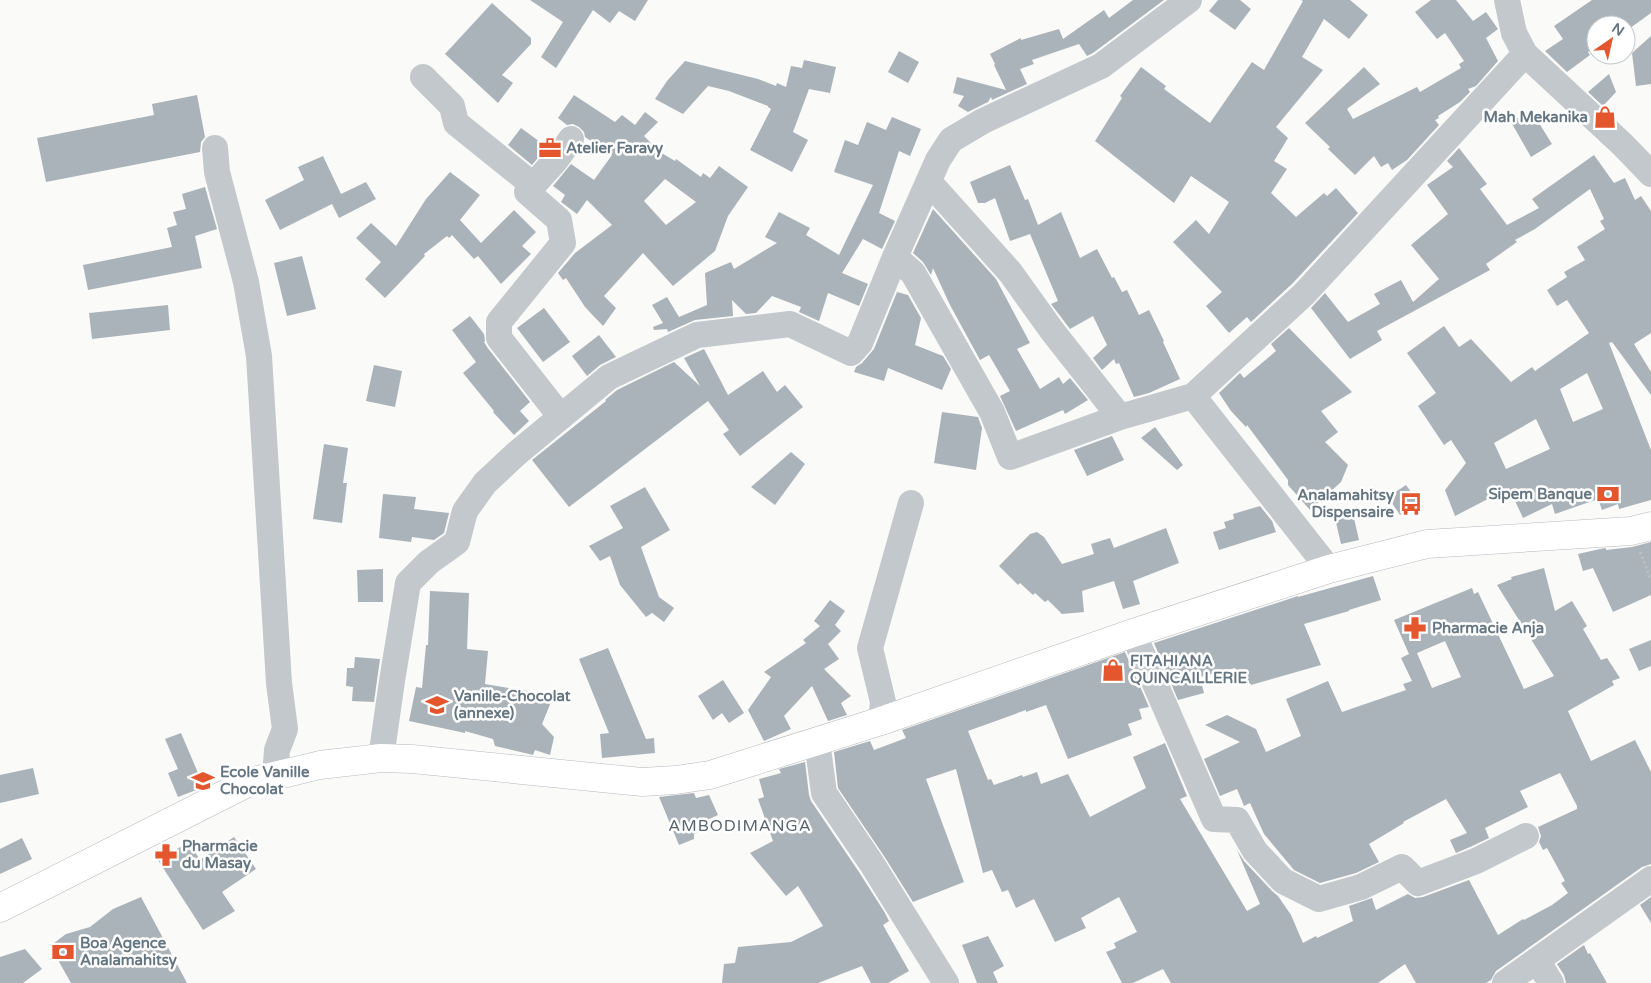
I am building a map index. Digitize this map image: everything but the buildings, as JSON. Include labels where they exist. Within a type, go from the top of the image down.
[{"type":"main road","points":[[0,908],[249,782],[320,766],[381,758],[412,759],[642,782],[710,775],[882,721],[1133,633],[1329,569],[1427,544],[1631,530],[1651,526]]},
{"type":"street","points":[[381,758],[408,583],[428,562],[457,542],[465,511],[485,483],[516,454],[609,377],[696,335],[790,324],[851,353],[860,343],[928,182],[938,160],[951,140],[983,121],[1101,66],[1189,0]]},
{"type":"street","points":[[1507,0],[1514,33],[1525,54],[1622,144],[1651,174]]},
{"type":"street","points":[[895,257],[913,273],[992,412],[1010,457],[1120,418],[1193,396],[1304,294],[1525,54]]},
{"type":"street","points":[[423,77],[452,106],[456,123],[533,185]]},
{"type":"street","points":[[561,417],[498,338],[499,322],[563,243],[559,220],[528,192],[556,160],[571,139]]},
{"type":"street","points":[[215,148],[217,172],[246,282],[259,356],[279,683],[285,729],[277,750],[275,776]]},
{"type":"street","points":[[928,182],[1010,272],[1053,332],[1120,418]]},
{"type":"street","points":[[1193,396],[1329,569]]},
{"type":"street","points":[[882,721],[883,702],[870,648],[910,502]]},
{"type":"street","points":[[1133,633],[1214,819],[1237,820],[1255,851],[1283,881],[1319,899],[1361,887],[1402,867],[1418,883],[1476,861],[1526,836]]},
{"type":"street","points":[[818,741],[824,793],[872,864],[946,983]]},
{"type":"street","points":[[1504,983],[1651,879]]},
{"type":"street","points":[[1538,960],[1551,983]]},
{"type":"place","name":"Mah Mekanika","points":[[1605,117]]},
{"type":"place","name":"Atelier Faravy","points":[[550,148]]},
{"type":"place","name":"Sipem Banque","points":[[1608,494]]},
{"type":"place","name":"Analamahitsy Dispensaire","points":[[1411,504]]},
{"type":"place","name":"Pharmacie Anja","points":[[1415,628]]},
{"type":"place","name":"FITAHIANA QUINCAILLERIE","points":[[1113,670]]},
{"type":"place","name":"Vanille-Chocolat (annexe)","points":[[437,705]]},
{"type":"place","name":"Ecole Vanille Chocolat","points":[[203,781]]},
{"type":"place","name":"Pharmacie du Masay","points":[[166,855]]},
{"type":"place","name":"Boa Agence Analamahitsy","points":[[63,952]]},
{"type":"district","name":"AMBODIMANGA","points":[[740,825]]}]
